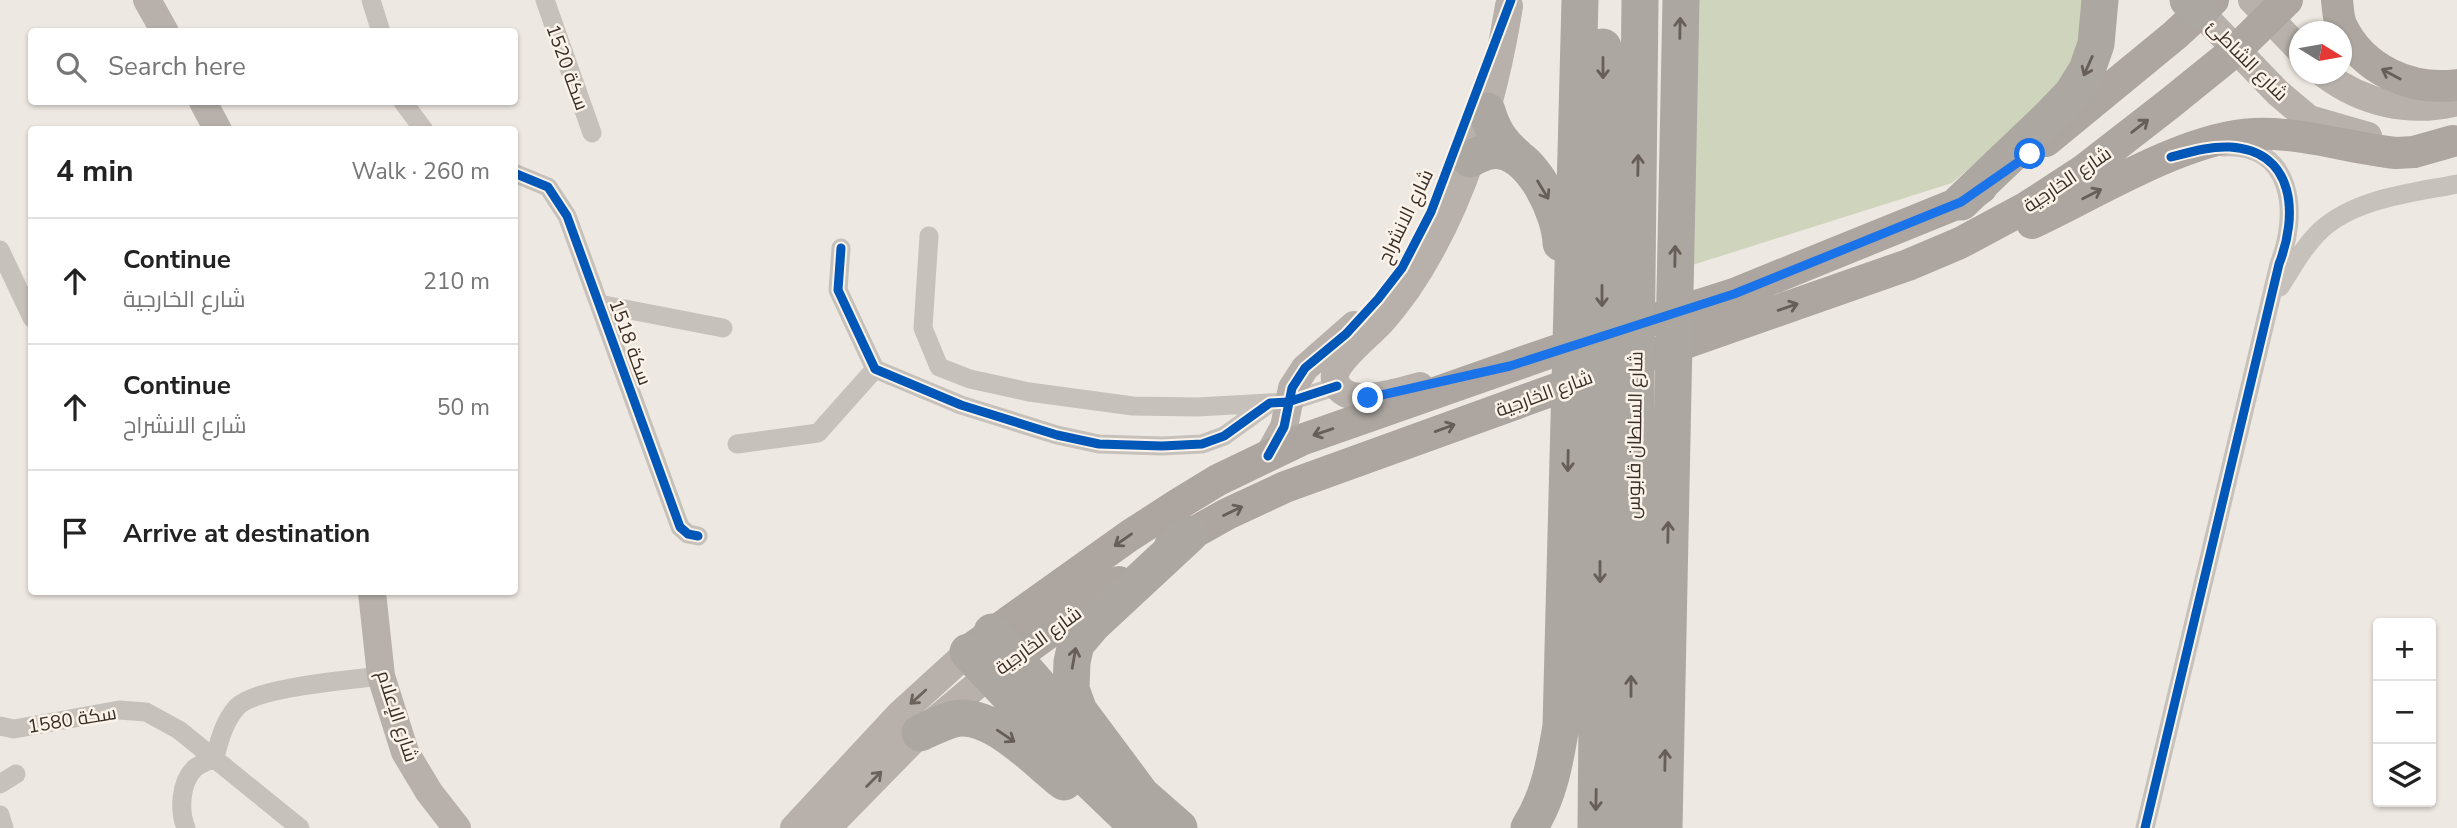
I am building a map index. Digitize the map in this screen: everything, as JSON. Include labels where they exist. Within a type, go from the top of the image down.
[{"type":"highway","points":[[1529,828],[1539,813],[1555,768],[1561,726],[1553,394],[1580,0]]},
{"type":"highway","name":"شارع السلطان قابوس","points":[[1596,828],[1603,0]]},
{"type":"highway","name":"شارع السلطان قابوس","points":[[1631,828],[1640,0]]},
{"type":"highway","points":[[1664,828],[1681,0]]},
{"type":"highway","points":[[1961,202],[2072,94],[2087,70],[2096,44],[2100,0]]},
{"type":"highway","points":[[1487,111],[1492,129],[1500,142],[1534,175],[1549,197],[1561,232],[1562,317],[1553,394]]},
{"type":"highway","points":[[1470,159],[1486,151],[1502,151],[1516,156]]},
{"type":"highway","points":[[1138,816],[1079,711],[1071,689],[1072,662],[1076,645],[1092,625],[1190,534]]},
{"type":"highway","points":[[991,654],[1065,718],[1138,816]]},
{"type":"highway","points":[[920,733],[960,718],[991,726],[1009,737],[1077,792],[1138,816],[1179,828]]},
{"type":"main road","points":[[148,0],[162,28]]},
{"type":"main road","points":[[2337,0],[2341,25],[2358,51],[2373,64],[2406,81],[2442,87],[2457,85]]},
{"type":"main road","name":"شارع الانشراح","points":[[1268,456],[1284,427],[1279,402],[1305,368],[1346,334],[1402,268],[1431,212],[1510,3]]},
{"type":"main road","name":"شارع الانشراح","points":[[1337,386],[1334,376],[1339,365],[1382,321],[1406,289],[1426,258],[1452,204],[1487,111],[1501,60],[1510,3]]},
{"type":"main road","name":"شارع الخارجية","points":[[827,828],[920,733],[991,654],[1129,536],[1218,480],[1301,440],[1510,366],[1734,294],[1961,202],[2030,154],[2175,35],[2200,4]]},
{"type":"main road","name":"شارع الشاطئ","points":[[2200,4],[2278,93],[2309,119],[2398,143],[2455,141]]},
{"type":"main road","points":[[2269,6],[2289,34]]},
{"type":"main road","name":"شارع الخارجية","points":[[794,828],[900,714],[991,654],[1190,534],[1285,487],[1553,394],[1908,265],[1960,243],[2027,207],[2084,170],[2237,49],[2269,6]]},
{"type":"main road","points":[[1487,111],[1484,90],[1490,52]]},
{"type":"main road","points":[[2337,84],[2373,100],[2407,107],[2437,107],[2457,102]]},
{"type":"main road","points":[[205,105],[216,126]]},
{"type":"main road","points":[[1960,243],[2020,228],[2196,146],[2252,134],[2287,135],[2396,153],[2414,152],[2455,141]]},
{"type":"main road","points":[[1337,386],[1344,393],[1368,398],[1510,366]]},
{"type":"main road","name":"شارع الإعلام","points":[[372,595],[381,676],[405,752],[429,792],[457,828]]},
{"type":"street","points":[[371,0],[380,28]]},
{"type":"street","name":"سكة 1520","points":[[545,0],[592,133]]},
{"type":"street","points":[[404,105],[421,126]]},
{"type":"street","points":[[2145,828],[2279,264],[2287,246],[2291,218],[2282,175],[2271,163],[2244,149],[2227,146],[2171,157]]},
{"type":"street","name":"سكة 1518","points":[[518,175],[548,187],[567,216],[680,527],[688,534],[698,536]]},
{"type":"street","points":[[2272,300],[2304,249],[2320,230],[2334,220],[2353,209],[2377,201],[2457,184]]},
{"type":"street","points":[[929,236],[923,328],[939,367],[970,379],[1029,392],[1133,406],[1197,407],[1279,402],[1337,386]]},
{"type":"street","points":[[841,248],[838,290],[875,369],[961,405],[1057,435],[1099,444],[1163,446],[1202,444],[1224,436],[1279,402]]},
{"type":"street","points":[[0,250],[28,310]]},
{"type":"street","points":[[598,304],[723,328]]},
{"type":"street","points":[[737,444],[818,433],[875,369]]},
{"type":"street","points":[[186,828],[182,794],[186,782],[194,769],[215,757],[225,724],[239,705],[258,696],[381,676]]},
{"type":"street","name":"سكة 1580","points":[[0,726],[14,729],[119,710],[146,712],[179,730],[215,757],[300,828]]},
{"type":"street","points":[[0,815],[4,828]]},
{"type":"green space","points":[[1692,0],[2088,0],[2076,63],[2040,108],[1952,183],[1686,267]]},
{"type":"cycle path","points":[[1268,456],[1284,427],[1292,388],[1305,368],[1346,334],[1402,268],[1431,212],[1511,0]]},
{"type":"cycle path","points":[[2145,828],[2289,226],[2286,189],[2280,173],[2268,160],[2252,151],[2230,147],[2208,148],[2171,157]]},
{"type":"cycle path","points":[[518,175],[548,187],[567,216],[680,527],[688,534],[698,536]]},
{"type":"cycle path","points":[[841,248],[838,290],[875,369],[961,405],[1057,435],[1099,444],[1202,444],[1224,436],[1270,403],[1288,402],[1337,386]]},
{"type":"route","points":[[1368,398],[1510,366],[1734,294],[1961,202],[2030,154]]}]
